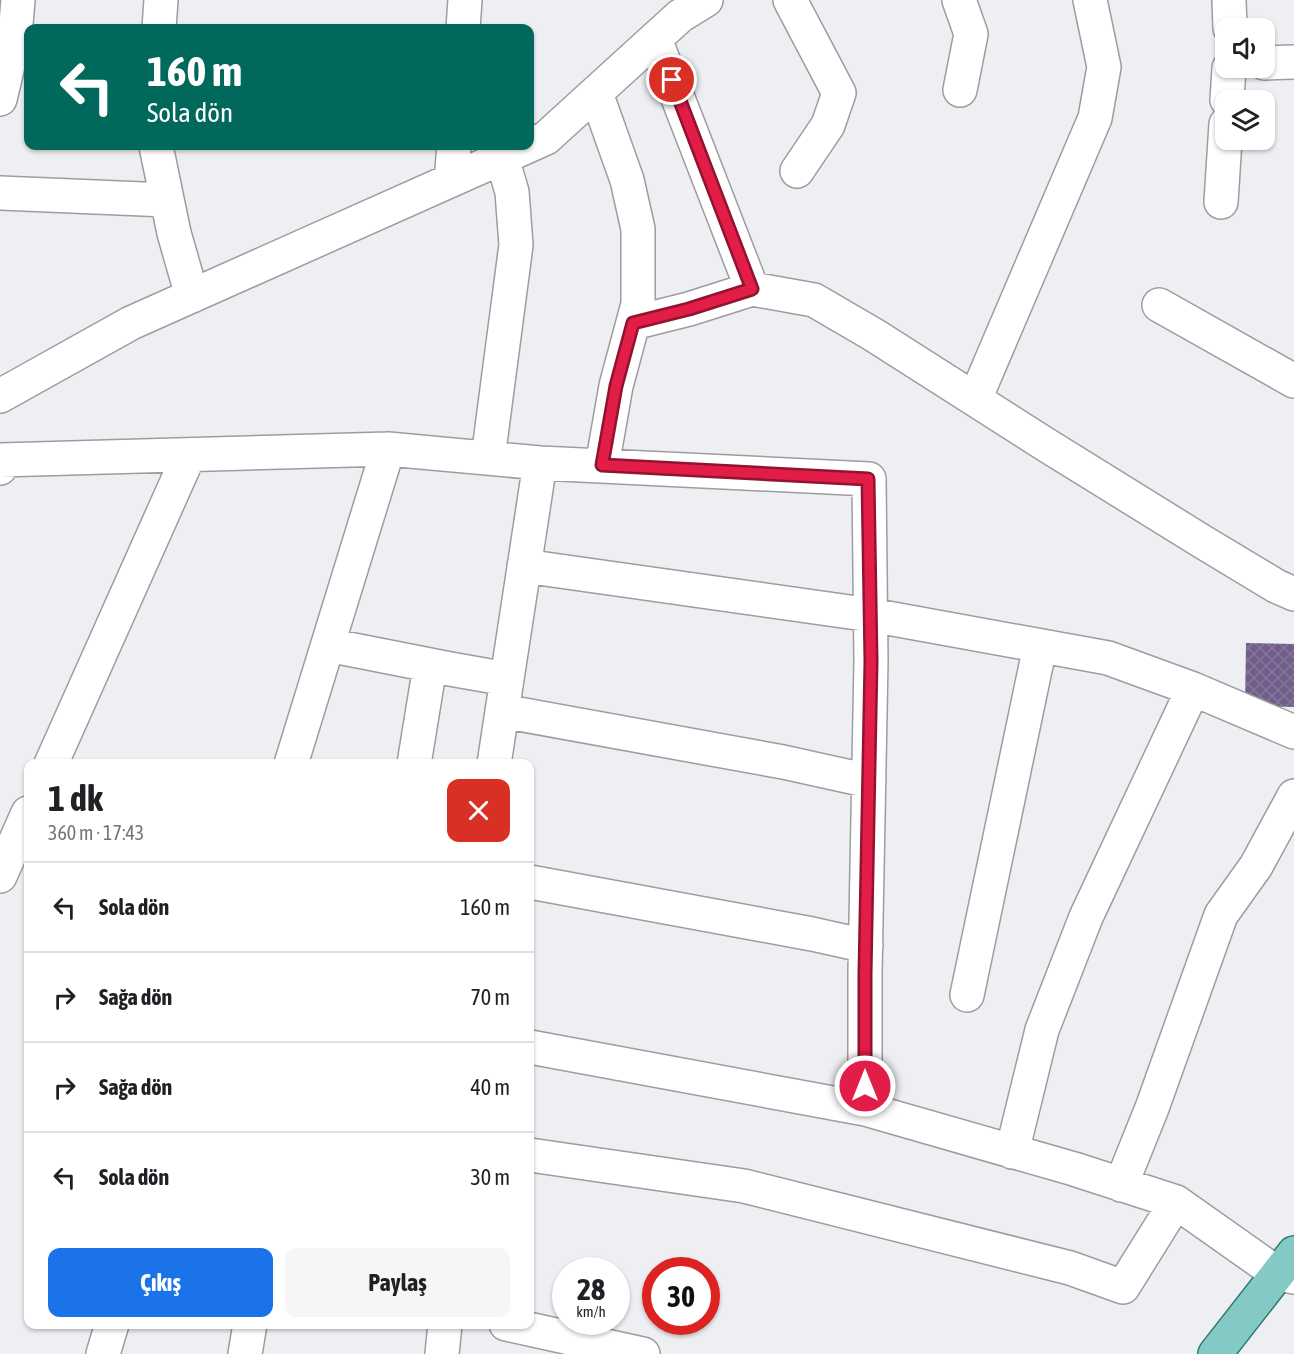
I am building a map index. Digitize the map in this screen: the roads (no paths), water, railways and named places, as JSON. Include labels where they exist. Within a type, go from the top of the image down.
[{"type":"main road","points":[[1215,1354],[1289,1268]]},
{"type":"street","points":[[0,99],[15,36],[18,0]]},
{"type":"street","points":[[159,24],[162,0]]},
{"type":"street","points":[[534,143],[546,138],[680,16],[706,0]]},
{"type":"street","points":[[790,0],[839,93],[828,125],[797,171]]},
{"type":"street","points":[[959,0],[971,34],[960,90]]},
{"type":"street","points":[[975,399],[1095,118],[1104,67],[1090,0]]},
{"type":"street","points":[[1229,0],[1230,18]]},
{"type":"street","points":[[656,39],[752,289]]},
{"type":"street","points":[[1275,63],[1294,62]]},
{"type":"street","points":[[596,93],[627,180],[638,229],[638,304],[616,386],[602,465]]},
{"type":"street","points":[[157,150],[174,233],[192,296]]},
{"type":"street","points":[[451,180],[454,150]]},
{"type":"street","points":[[0,396],[131,323],[520,150]]},
{"type":"street","points":[[1221,202],[1224,150]]},
{"type":"street","points":[[488,458],[516,245],[512,192],[502,158]]},
{"type":"street","points":[[0,193],[167,200]]},
{"type":"street","points":[[633,323],[689,309],[752,289],[814,300],[874,335],[1203,542],[1276,586],[1294,594]]},
{"type":"street","points":[[1159,305],[1294,381]]},
{"type":"street","points":[[293,759],[388,449]]},
{"type":"street","points":[[0,468],[0,460],[388,449],[540,463],[868,479],[871,661],[865,1109]]},
{"type":"street","points":[[53,759],[189,455]]},
{"type":"street","points":[[496,759],[540,463]]},
{"type":"street","points":[[524,566],[871,615],[1108,658],[1193,689],[1294,732]]},
{"type":"street","points":[[328,645],[507,679]]},
{"type":"street","points":[[967,995],[1040,646]]},
{"type":"street","points":[[415,759],[430,666]]},
{"type":"street","points":[[1012,1152],[1042,1030],[1082,927],[1193,689]]},
{"type":"street","points":[[502,711],[783,762],[869,781]]},
{"type":"street","points":[[1121,1185],[1152,1108],[1221,915],[1256,866],[1294,796]]},
{"type":"street","points":[[0,876],[24,822]]},
{"type":"street","points":[[534,883],[866,946]]},
{"type":"street","points":[[534,1048],[865,1109],[1074,1169],[1176,1202],[1289,1268]]},
{"type":"street","points":[[534,1156],[744,1186],[1070,1268],[1123,1287],[1176,1202]]},
{"type":"street","points":[[103,1354],[110,1329]]},
{"type":"street","points":[[244,1354],[249,1329]]},
{"type":"street","points":[[442,1354],[444,1329]]},
{"type":"street","points":[[529,1329],[643,1354]]}]
